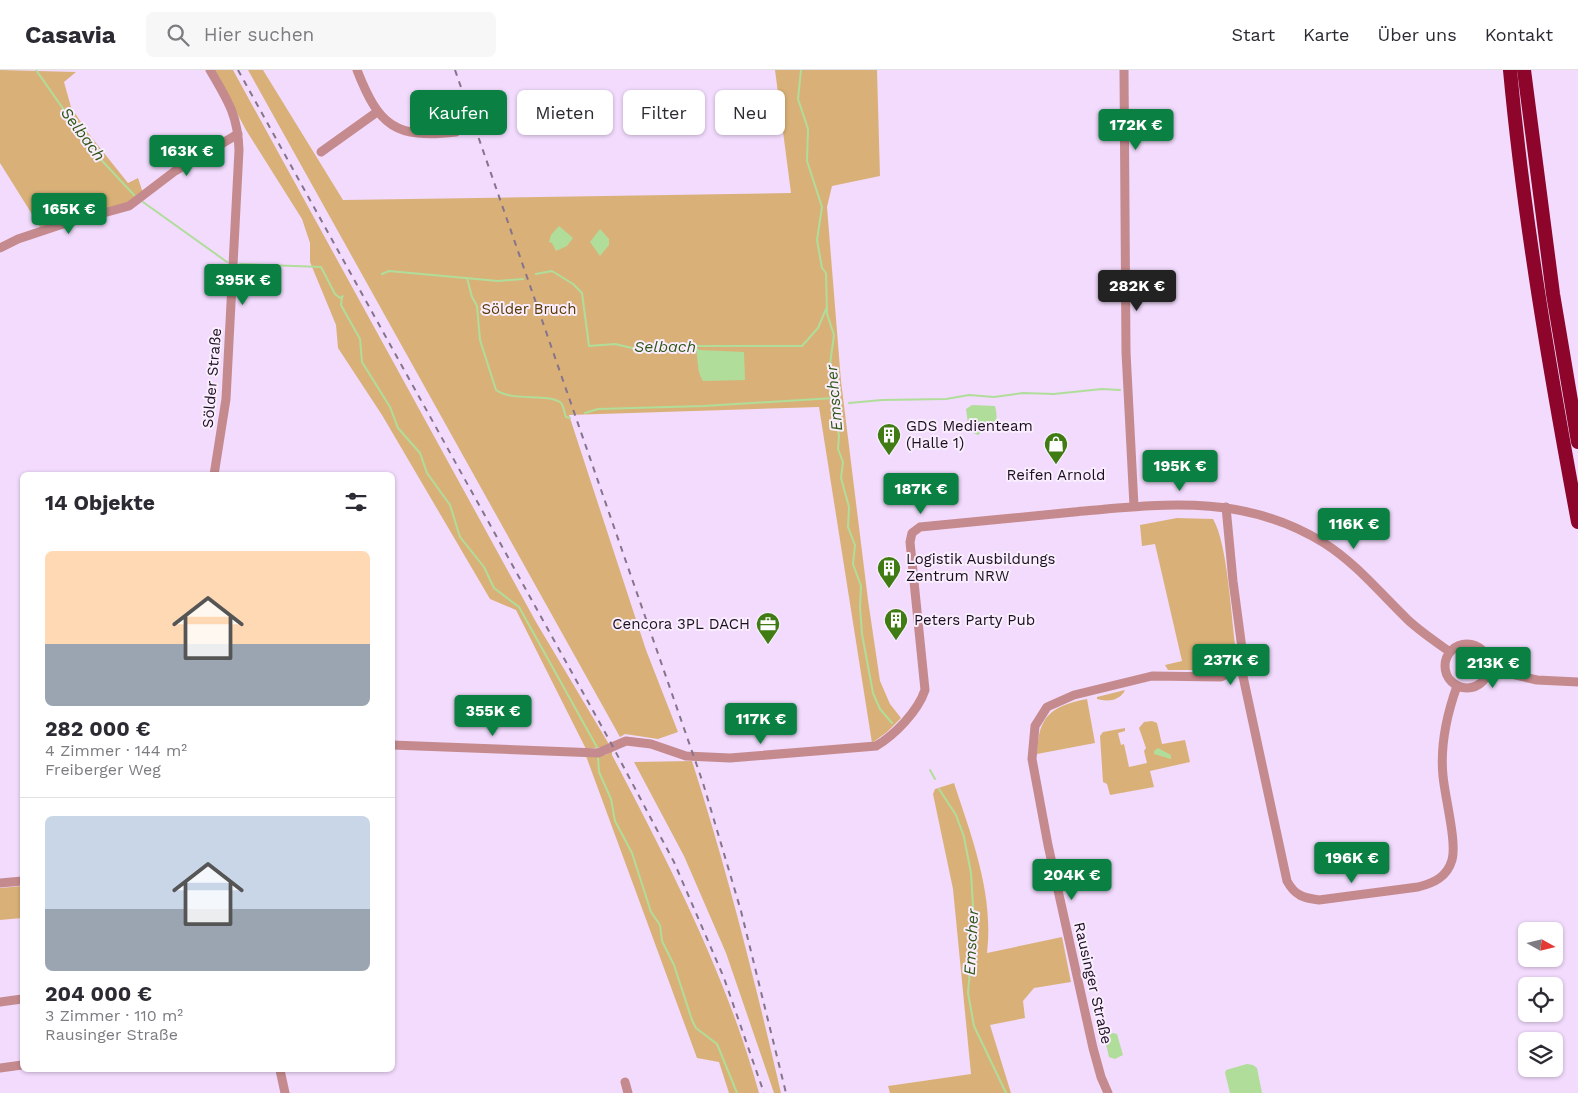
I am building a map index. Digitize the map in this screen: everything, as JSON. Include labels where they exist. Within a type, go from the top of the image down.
[{"type":"highway","points":[[1510,70],[1519,149],[1544,325],[1578,522]]},
{"type":"highway","points":[[1524,70],[1553,294],[1578,442]]},
{"type":"street","name":"Sölder Straße","points":[[210,70],[233,111],[238,134],[239,162],[226,400],[214,472]]},
{"type":"street","points":[[357,70],[369,99],[378,112],[394,126],[410,133]]},
{"type":"street","points":[[1124,70],[1126,368],[1134,506]]},
{"type":"street","points":[[321,152],[378,112]]},
{"type":"street","points":[[0,248],[18,239],[60,225],[130,206],[175,171],[238,134]]},
{"type":"street","points":[[395,745],[598,753],[626,741],[651,744],[686,756],[730,758],[876,746],[892,734],[908,716],[919,703],[925,690],[910,542],[914,530],[920,527],[1134,506],[1186,503],[1226,507],[1274,520],[1324,544],[1358,568],[1410,621],[1450,652]]},
{"type":"street","points":[[1226,507],[1243,656],[1241,667],[1287,881],[1293,892],[1304,898],[1320,900],[1433,884],[1446,872],[1454,851],[1443,758],[1445,730],[1457,686]]},
{"type":"street","points":[[1462,645],[1476,646],[1486,656],[1489,669],[1483,682],[1477,686],[1464,688],[1457,686],[1447,676],[1445,669],[1450,652],[1462,645]]},
{"type":"street","name":"Rausinger Straße","points":[[1108,1093],[1101,1077],[1092,1040],[1049,848],[1032,759],[1032,734],[1034,726],[1047,706],[1074,695],[1152,676],[1221,676],[1241,667]]},
{"type":"street","points":[[1489,669],[1537,680],[1578,682]]},
{"type":"street","points":[[0,882],[20,880]]},
{"type":"street","points":[[0,1002],[20,1000]]},
{"type":"street","points":[[0,1068],[20,1065]]},
{"type":"street","points":[[280,1072],[285,1093]]},
{"type":"street","points":[[625,1082],[628,1093]]},
{"type":"green space","points":[[0,70],[76,72],[64,82],[71,107],[88,133],[128,183],[138,178],[143,193],[119,206],[40,227],[0,163]]},
{"type":"green space","points":[[214,70],[233,70],[536,622],[610,746],[586,749],[516,610],[490,599],[382,415],[338,348],[336,325],[310,262],[310,243],[302,219],[246,130]]},
{"type":"green space","name":"Sölder Bruch","points":[[248,70],[263,70],[343,200],[791,193],[783,135],[785,135],[785,90],[778,90],[775,70],[877,70],[880,176],[832,186],[827,207],[841,381],[868,600],[880,681],[890,704],[901,718],[872,743],[819,407],[569,415],[646,650],[678,732],[658,739],[625,734],[620,737]]},
{"type":"green space","points":[[1177,518],[1213,519],[1218,531],[1226,563],[1236,651],[1232,665],[1220,670],[1168,670],[1165,665],[1182,661],[1155,544],[1142,546],[1140,525]]},
{"type":"green space","points":[[1125,690],[1123,694],[1113,700],[1097,699],[1097,697]]},
{"type":"green space","points":[[1087,699],[1095,743],[1037,754],[1040,730],[1049,715],[1064,705]]},
{"type":"green space","points":[[1152,721],[1157,723],[1162,744],[1185,740],[1190,762],[1150,771],[1154,787],[1110,795],[1107,784],[1103,782],[1100,736],[1103,732],[1125,728],[1125,731],[1118,733],[1121,745],[1124,744],[1129,767],[1147,763],[1144,751],[1146,748],[1139,728],[1144,722]]},
{"type":"green space","points":[[612,750],[612,755],[675,878],[713,962],[746,1049],[759,1093],[729,1093],[719,1062],[697,1058],[586,756],[606,755]]},
{"type":"green space","points":[[692,761],[740,926],[781,1093],[774,1093],[726,953],[684,856],[634,762]]},
{"type":"green space","points":[[954,783],[980,866],[987,909],[987,953],[1062,937],[1071,982],[1034,988],[1023,1001],[1025,1018],[990,1025],[1011,1093],[890,1093],[888,1086],[971,1074],[953,889],[933,794],[935,789]]},
{"type":"green space","points":[[20,886],[20,918],[0,920],[0,888]]},
{"type":"shaded area","points":[[559,226],[573,238],[567,246],[556,251],[552,243],[549,242],[551,235]]},
{"type":"shaded area","points":[[600,229],[609,239],[609,245],[600,256],[590,242]]},
{"type":"shaded area","points":[[695,347],[700,350],[744,352],[745,380],[703,381],[699,373]]},
{"type":"shaded area","points":[[972,405],[995,406],[995,423],[978,435],[969,431],[966,409]]},
{"type":"shaded area","points":[[1158,748],[1171,755],[1171,759],[1154,754],[1154,751]]},
{"type":"shaded area","points":[[1113,1033],[1117,1034],[1123,1055],[1115,1059],[1109,1057],[1104,1036]]},
{"type":"shaded area","points":[[1247,1064],[1257,1068],[1262,1093],[1230,1093],[1226,1070]]},
{"type":"waterway","name":"Selbach","points":[[36,70],[92,150],[135,196]]},
{"type":"waterway","name":"Emscher","points":[[801,70],[798,99],[808,129],[807,161],[822,207],[817,240],[822,268],[826,273],[827,314],[834,335],[830,364],[835,387],[832,408],[839,435],[838,449],[843,462],[841,478],[849,507],[848,527],[855,545],[853,564],[861,586],[862,634],[873,693],[880,709],[892,723]]},
{"type":"waterway","name":"Selbach","points":[[143,202],[227,262]]},
{"type":"waterway","name":"Selbach","points":[[240,264],[321,267],[335,294],[340,298],[343,296]]},
{"type":"waterway","name":"Selbach","points":[[382,274],[389,271],[498,281],[523,279]]},
{"type":"waterway","name":"Selbach","points":[[536,274],[552,271],[573,284],[582,293],[589,346],[615,344],[632,348],[642,346],[802,346],[818,328],[826,309]]},
{"type":"waterway","points":[[467,278],[472,297],[477,306],[480,340],[496,390],[511,396],[554,399],[561,403],[566,417],[570,418]]},
{"type":"waterway","points":[[342,297],[341,305],[360,339],[362,362],[390,407],[398,428],[420,453],[427,473],[450,505],[460,537],[484,567],[494,588],[519,607],[598,749]]},
{"type":"waterway","points":[[849,403],[882,400],[946,399],[969,395],[994,397],[1023,393],[1054,394],[1102,389],[1120,390]]},
{"type":"waterway","points":[[585,413],[598,409],[704,406],[834,398]]},
{"type":"waterway","points":[[834,403],[842,404]]},
{"type":"waterway","points":[[598,757],[599,772],[611,799],[615,821],[632,853],[651,912],[660,925],[662,941],[674,965],[692,1020],[696,1028],[717,1044],[737,1093]]},
{"type":"waterway","name":"Emscher","points":[[930,770],[935,779]]},
{"type":"waterway","name":"Emscher","points":[[939,789],[956,815],[964,837],[971,873],[974,923],[968,993],[974,1026],[1006,1093]]},
{"type":"railway","points":[[238,70],[612,745],[674,862],[724,978],[764,1093]]},
{"type":"railway","points":[[455,70],[703,783],[741,911],[786,1093]]},
{"type":"place","name":"GDS Medienteam (Halle 1)","points":[[889,456]]},
{"type":"place","name":"Reifen Arnold","points":[[1056,465]]},
{"type":"place","name":"Logistik Ausbildungs Zentrum NRW","points":[[889,589]]},
{"type":"place","name":"Peters Party Pub","points":[[896,641]]},
{"type":"place","name":"Cencora 3PL DACH","points":[[768,645]]}]
